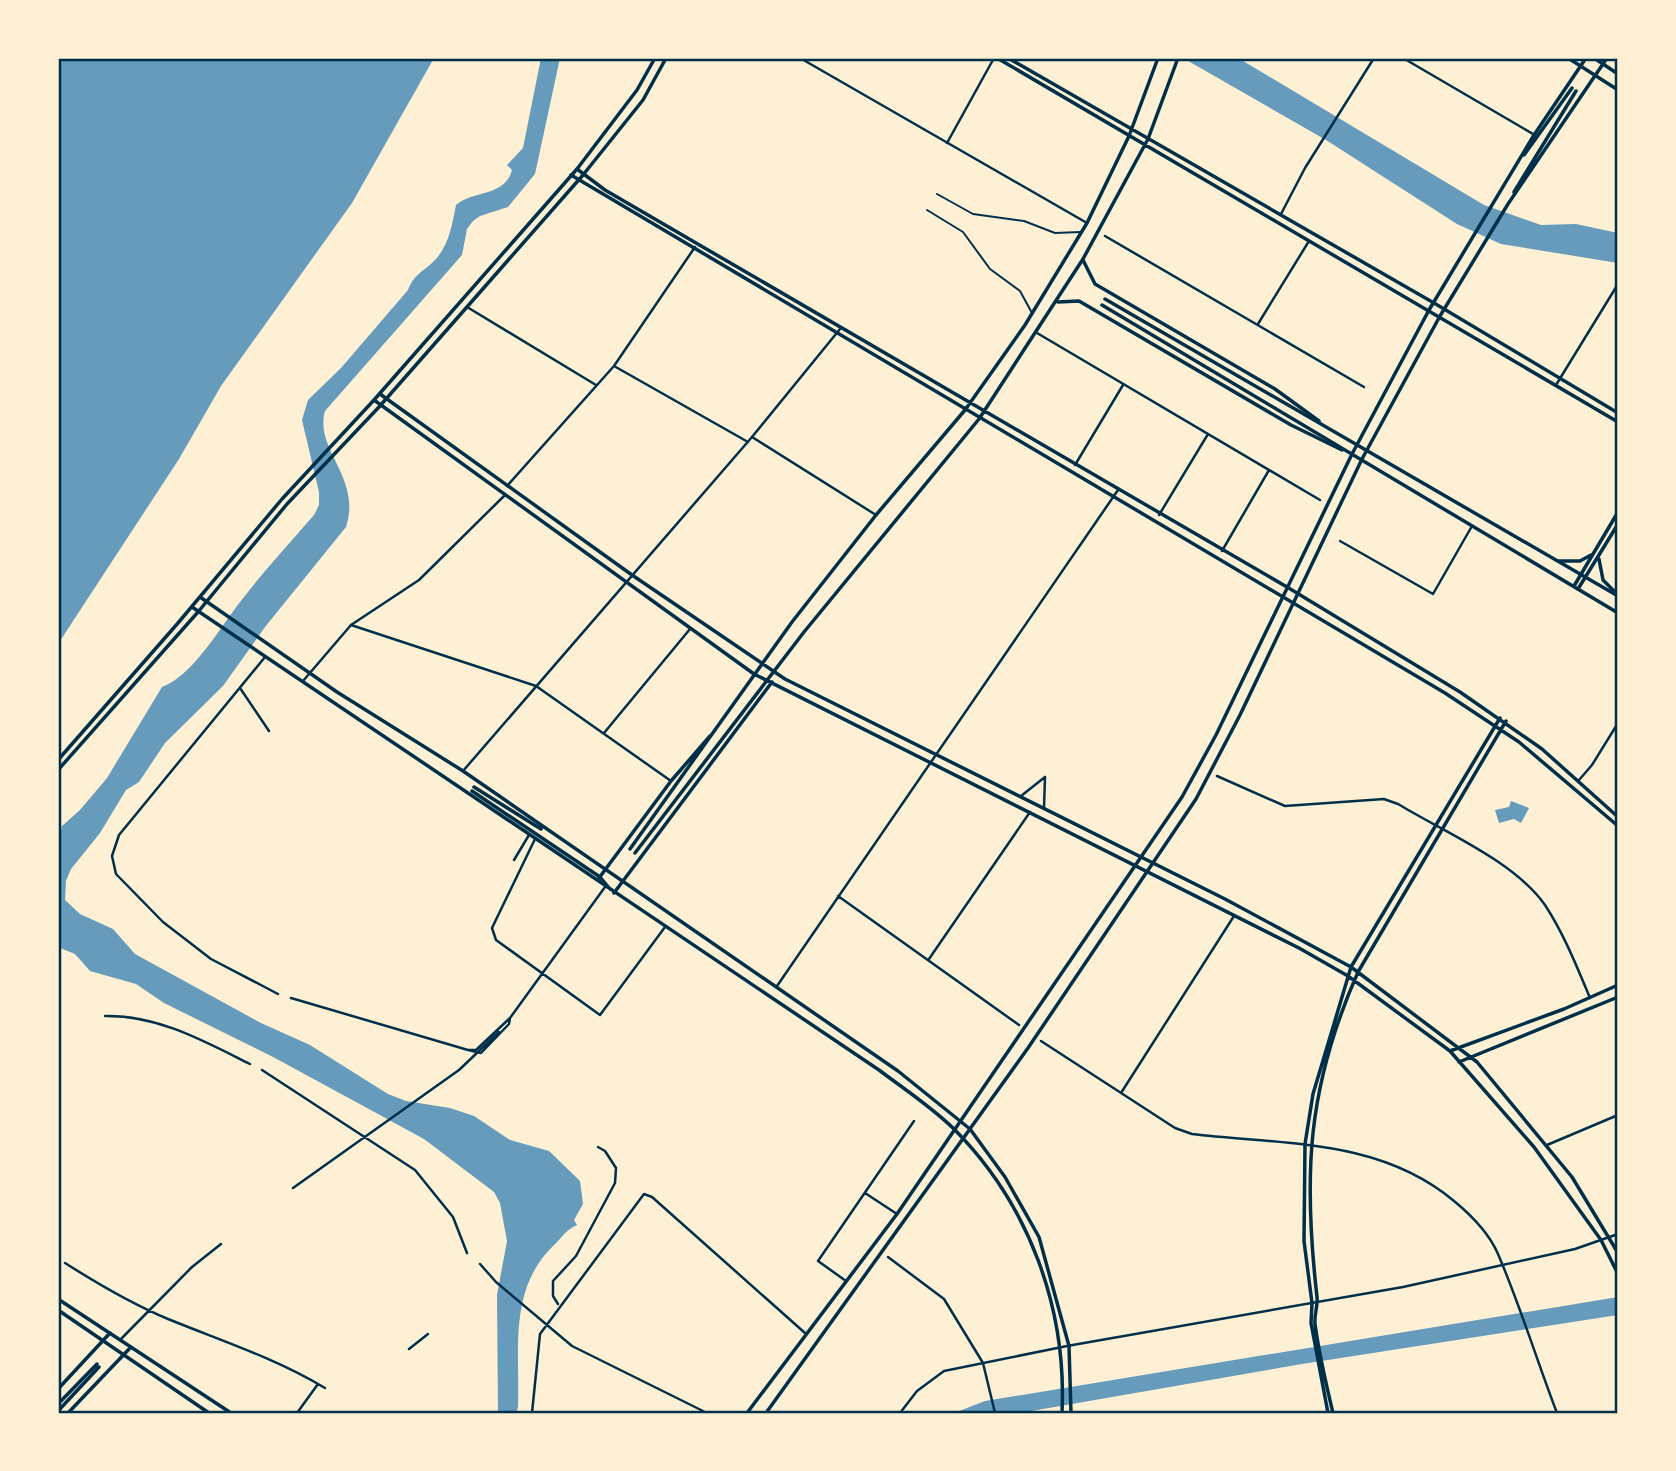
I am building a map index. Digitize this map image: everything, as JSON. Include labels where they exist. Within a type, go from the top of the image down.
[{"type":"main road","points":[[58,760],[307,471],[380,394],[577,169],[634,95],[655,58]]},
{"type":"main road","points":[[995,58],[1618,422]]},
{"type":"main road","points":[[1008,58],[1132,127],[1148,139],[1434,303],[1618,413]]},
{"type":"main road","points":[[614,893],[775,672],[984,412],[1058,302],[1083,259],[1148,139],[1178,58]]},
{"type":"main road","points":[[1568,58],[1618,90]]},
{"type":"main road","points":[[747,1413],[897,1214],[1181,797],[1216,735],[1352,454],[1429,310],[1534,135],[1578,65],[1586,58]]},
{"type":"main road","points":[[1594,58],[1618,75]]},
{"type":"main road","points":[[766,1413],[963,1140],[1196,799],[1240,715],[1367,449],[1440,316],[1512,197],[1607,58]]},
{"type":"main road","points":[[630,849],[762,663],[876,515],[965,410],[1032,314],[1087,223],[1129,136],[1157,59]]},
{"type":"main road","points":[[58,770],[207,602],[306,484],[380,407],[583,175],[643,100],[665,61]]},
{"type":"main road","points":[[1503,186],[1574,90],[1512,197]]},
{"type":"main road","points":[[577,169],[695,247]]},
{"type":"main road","points":[[571,175],[1287,587],[1506,721],[1579,780],[1618,817]]},
{"type":"main road","points":[[1083,259],[1084,267],[1095,284],[1275,389],[1321,422]]},
{"type":"main road","points":[[1105,299],[1618,595]]},
{"type":"main road","points":[[1058,302],[1079,301],[1291,425],[1362,459],[1618,613]]},
{"type":"main road","points":[[1102,305],[1352,454]]},
{"type":"main road","points":[[839,331],[979,419],[1496,725],[1553,768],[1618,826]]},
{"type":"main road","points":[[380,394],[632,575],[775,672],[1140,859],[1225,899],[1351,967],[1477,1062],[1572,1177],[1618,1254]]},
{"type":"main road","points":[[374,400],[380,407],[754,674],[1348,975],[1450,1051],[1535,1147],[1601,1240],[1618,1274]]},
{"type":"main road","points":[[1576,588],[1618,512]]},
{"type":"main road","points":[[1558,561],[1580,561],[1597,553],[1618,524]]},
{"type":"main road","points":[[1597,553],[1599,572],[1618,595]]},
{"type":"main road","points":[[200,597],[309,672],[463,771],[555,837],[898,1071],[970,1129],[1005,1177],[1038,1237],[1055,1286],[1069,1346],[1072,1413]]},
{"type":"main road","points":[[192,607],[878,1070],[954,1129],[1001,1187],[1030,1237],[1048,1289],[1061,1347],[1062,1411]]},
{"type":"main road","points":[[635,853],[770,681]]},
{"type":"main road","points":[[1307,1144],[1324,1072],[1354,980],[1500,718]]},
{"type":"main road","points":[[1331,1413],[1311,1323],[1315,1303],[1304,1241],[1307,1144],[1318,1073],[1351,967],[1506,721]]},
{"type":"main road","points":[[598,879],[671,780],[712,734]]},
{"type":"main road","points":[[555,837],[473,789],[614,893]]},
{"type":"main road","points":[[1450,1051],[1618,985]]},
{"type":"main road","points":[[1459,1062],[1618,997]]},
{"type":"main road","points":[[58,1299],[231,1413]]},
{"type":"main road","points":[[58,1310],[209,1413]]},
{"type":"main road","points":[[58,1389],[110,1333]]},
{"type":"main road","points":[[68,1413],[131,1347]]},
{"type":"main road","points":[[58,1404],[98,1366],[58,1411]]},
{"type":"street","points":[[800,58],[1087,223]]},
{"type":"street","points":[[947,143],[995,58]]},
{"type":"street","points":[[1280,215],[1305,168],[1374,58]]},
{"type":"street","points":[[1403,58],[1534,135]]},
{"type":"street","points":[[937,194],[974,214],[1017,219],[1055,233],[1082,233]]},
{"type":"street","points":[[927,210],[963,232],[990,269],[1020,292],[1032,314]]},
{"type":"street","points":[[1105,236],[1364,387]]},
{"type":"street","points":[[1258,325],[1309,241]]},
{"type":"street","points":[[507,486],[614,366],[695,247]]},
{"type":"street","points":[[1556,385],[1618,284]]},
{"type":"street","points":[[467,307],[598,385]]},
{"type":"street","points":[[463,771],[748,442],[839,331]]},
{"type":"street","points":[[1037,333],[1320,500]]},
{"type":"street","points":[[614,366],[748,442]]},
{"type":"street","points":[[1075,465],[1123,385]]},
{"type":"street","points":[[1159,514],[1208,434]]},
{"type":"street","points":[[752,437],[876,515]]},
{"type":"street","points":[[1222,551],[1269,470]]},
{"type":"street","points":[[776,988],[1118,490]]},
{"type":"street","points":[[303,681],[351,625],[419,580],[504,495]]},
{"type":"street","points":[[1340,541],[1433,594],[1472,526]]},
{"type":"street","points":[[351,625],[536,686],[671,780]]},
{"type":"street","points":[[604,733],[690,629]]},
{"type":"street","points":[[265,657],[119,835],[112,856],[116,874],[163,922],[211,959],[278,993]]},
{"type":"street","points":[[240,688],[269,731]]},
{"type":"street","points":[[1579,780],[1592,765],[1618,723]]},
{"type":"street","points":[[1217,775],[1284,806],[1384,799],[1398,804],[1518,876],[1544,904],[1569,949],[1590,998]]},
{"type":"street","points":[[1021,796],[1045,777],[1044,808]]},
{"type":"street","points":[[929,959],[1030,812]]},
{"type":"street","points":[[514,860],[529,835]]},
{"type":"street","points":[[535,839],[492,934],[496,940],[600,1015],[665,927]]},
{"type":"street","points":[[291,998],[468,1050],[476,1050],[510,1018],[605,887]]},
{"type":"street","points":[[838,895],[1019,1025]]},
{"type":"street","points":[[1121,1093],[1234,915]]},
{"type":"street","points":[[105,1016],[144,1018],[203,1040],[250,1064]]},
{"type":"street","points":[[293,1188],[459,1070],[499,1032]]},
{"type":"street","points":[[1041,1041],[1175,1128],[1192,1134],[1348,1150],[1394,1164],[1424,1178],[1465,1210],[1482,1228],[1498,1254],[1557,1413]]},
{"type":"street","points":[[262,1070],[415,1170],[453,1217],[467,1250]]},
{"type":"street","points":[[1547,1146],[1618,1115]]},
{"type":"street","points":[[846,1281],[818,1261],[914,1121]]},
{"type":"street","points":[[559,1305],[553,1296],[553,1281],[576,1256],[615,1183],[616,1168],[606,1151],[598,1147]]},
{"type":"street","points":[[865,1192],[897,1214]]},
{"type":"street","points":[[532,1413],[540,1334],[643,1194],[652,1196],[806,1333]]},
{"type":"street","points":[[900,1413],[916,1391],[944,1371],[1061,1347],[1315,1303],[1501,1265],[1618,1234]]},
{"type":"street","points":[[120,1340],[192,1267],[221,1244]]},
{"type":"street","points":[[888,1257],[944,1299],[983,1363],[995,1413]]},
{"type":"street","points":[[65,1263],[150,1310],[274,1360],[325,1388]]},
{"type":"street","points":[[480,1264],[496,1282],[572,1346],[707,1413]]},
{"type":"street","points":[[409,1349],[428,1334]]},
{"type":"street","points":[[297,1413],[318,1384]]},
{"type":"water","points":[[58,58],[434,58],[352,203],[221,386],[179,459],[58,644]]},
{"type":"water","points":[[541,58],[560,58],[535,174],[508,207],[473,221],[467,229],[462,255],[325,411],[323,425],[326,439],[348,493],[346,527],[265,627],[223,686],[165,743],[139,782],[126,790],[100,833],[71,869],[66,881],[65,900],[80,914],[113,929],[135,954],[261,1023],[310,1045],[388,1094],[406,1101],[450,1108],[474,1116],[510,1140],[549,1151],[580,1181],[583,1204],[574,1220],[577,1225],[566,1232],[539,1263],[523,1302],[519,1322],[516,1413],[498,1413],[497,1295],[507,1241],[500,1203],[494,1192],[424,1139],[275,1058],[164,1003],[136,984],[90,971],[75,954],[58,947],[58,843],[62,826],[80,810],[107,778],[162,687],[194,663],[255,582],[314,515],[319,505],[319,492],[302,420],[308,400],[341,368],[408,290],[415,277],[443,250],[456,205],[496,189],[508,179],[512,170],[507,165],[523,148]]},
{"type":"water","points":[[1183,58],[1238,58],[1484,205],[1541,225],[1576,224],[1618,233],[1618,263],[1501,244],[1457,224],[1326,140]]},
{"type":"water","points":[[1511,801],[1529,808],[1521,823],[1514,819],[1499,823],[1495,810],[1509,807]]},
{"type":"water","points":[[1618,1297],[1618,1315],[1302,1364],[1020,1413],[954,1413],[985,1401]]}]
